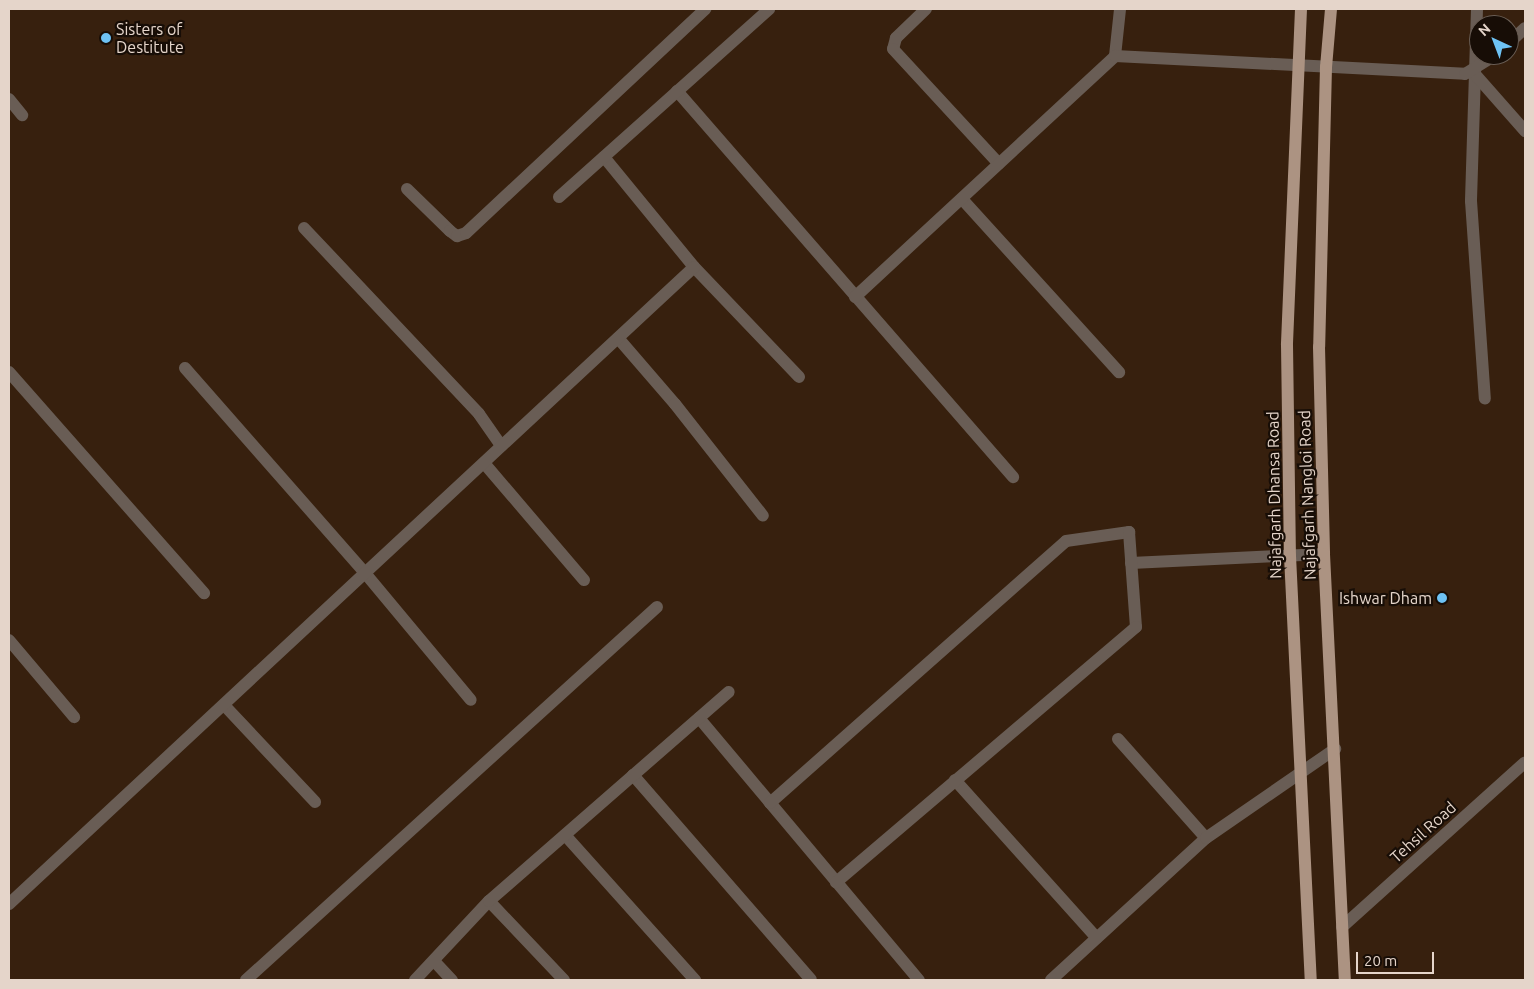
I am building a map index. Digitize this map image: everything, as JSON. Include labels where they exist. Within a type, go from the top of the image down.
[{"type":"main road","name":"Najafgarh Dhansa Road","points":[[1301,9],[1287,345],[1290,556],[1312,980]]},
{"type":"main road","name":"Najafgarh Nangloi Road","points":[[1331,9],[1326,67],[1319,348],[1324,554],[1345,980]]},
{"type":"street","points":[[407,189],[450,232],[457,236],[466,233],[705,9]]},
{"type":"street","points":[[559,197],[769,9]]},
{"type":"street","points":[[926,9],[896,38],[893,49],[999,164]]},
{"type":"street","points":[[855,297],[1115,56],[1120,9]]},
{"type":"street","points":[[1478,9],[1473,72],[1471,201],[1485,399]]},
{"type":"street","points":[[1115,56],[1465,74],[1473,72],[1482,65]]},
{"type":"street","points":[[1473,72],[1525,131]]},
{"type":"street","points":[[677,91],[1013,477]]},
{"type":"street","points":[[9,99],[22,114]]},
{"type":"street","points":[[604,157],[694,267],[798,378]]},
{"type":"street","points":[[962,199],[1119,372]]},
{"type":"street","points":[[304,228],[478,414],[501,446]]},
{"type":"street","points":[[9,904],[694,267]]},
{"type":"street","points":[[618,338],[763,516]]},
{"type":"street","points":[[185,368],[365,573],[471,700]]},
{"type":"street","points":[[9,372],[204,592]]},
{"type":"street","points":[[484,463],[584,580]]},
{"type":"street","points":[[770,803],[1066,541],[1129,532],[1136,626],[836,882]]},
{"type":"street","points":[[1131,563],[1324,554]]},
{"type":"street","points":[[246,980],[657,607]]},
{"type":"street","points":[[9,640],[74,717]]},
{"type":"street","points":[[415,980],[435,962],[488,901],[729,692]]},
{"type":"street","points":[[224,704],[315,802]]},
{"type":"street","points":[[699,718],[919,980]]},
{"type":"street","points":[[1118,739],[1206,838]]},
{"type":"street","points":[[1051,980],[1206,838],[1335,750]]},
{"type":"street","name":"Tehsil Road","points":[[1342,927],[1525,762]]},
{"type":"street","points":[[633,775],[811,980]]},
{"type":"street","points":[[955,780],[1097,938]]},
{"type":"street","points":[[565,835],[695,980]]},
{"type":"street","points":[[488,901],[564,980]]},
{"type":"street","points":[[435,962],[452,980]]},
{"type":"place","name":"Sisters of Destitute","points":[[106,38]]},
{"type":"place","name":"Ishwar Dham","points":[[1442,598]]}]
